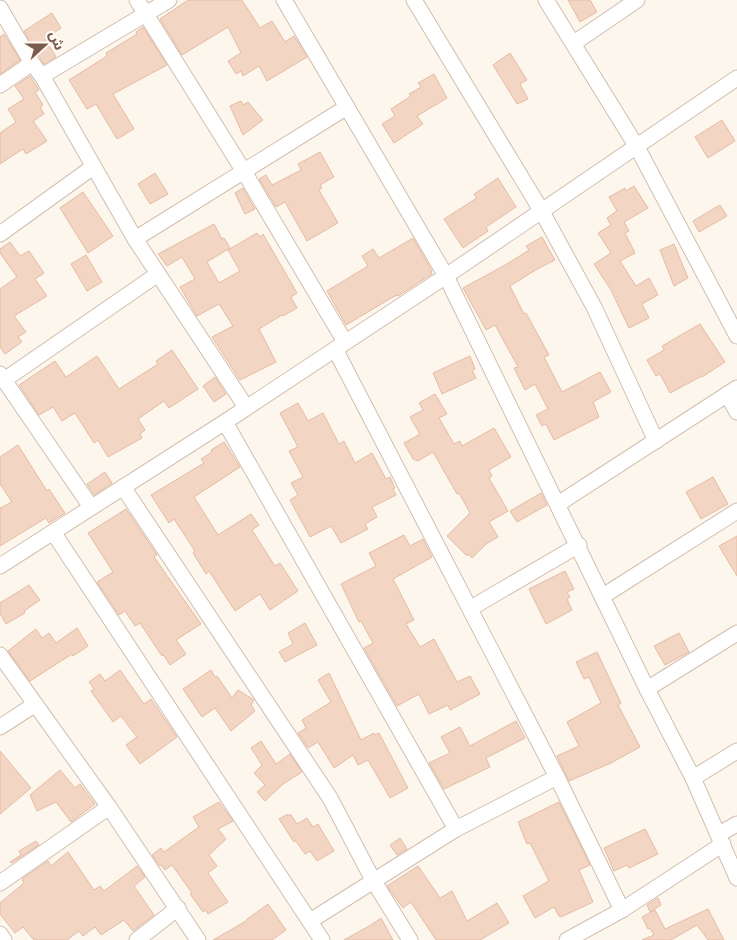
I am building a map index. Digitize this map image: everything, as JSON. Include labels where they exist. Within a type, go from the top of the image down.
[{"type":"street","points":[[137,0],[243,170],[340,346],[622,910]]},
{"type":"street","points":[[42,76],[169,0]]},
{"type":"street","points":[[284,0],[446,276],[647,689],[693,778],[737,878]]},
{"type":"street","points":[[414,0],[541,210],[594,307],[656,441]]},
{"type":"street","points":[[546,0],[637,147],[737,336]]},
{"type":"street","points":[[574,43],[638,0]]},
{"type":"street","points":[[0,8],[32,63],[42,76],[135,239],[246,407]]},
{"type":"street","points":[[0,85],[32,63]]},
{"type":"street","points":[[0,566],[225,422],[446,276],[541,210],[735,85]]},
{"type":"street","points":[[135,239],[347,107]]},
{"type":"street","points":[[0,234],[93,167]]},
{"type":"street","points":[[91,507],[2,377],[158,274]]},
{"type":"street","points":[[558,504],[732,391],[737,412]]},
{"type":"street","points":[[225,422],[456,829]]},
{"type":"street","points":[[123,487],[330,798],[373,880],[410,940]]},
{"type":"street","points":[[603,596],[737,511]]},
{"type":"street","points":[[53,532],[322,940]]},
{"type":"street","points":[[470,608],[579,546]]},
{"type":"street","points":[[647,689],[737,633]]},
{"type":"street","points":[[0,655],[34,705],[109,807],[198,940]]},
{"type":"street","points":[[0,727],[34,705]]},
{"type":"street","points":[[693,778],[737,751]]},
{"type":"street","points":[[310,921],[456,829],[557,777]]},
{"type":"street","points":[[0,883],[109,807]]},
{"type":"street","points":[[567,940],[622,910],[721,839],[737,824]]},
{"type":"street","points":[[137,940],[178,908]]},
{"type":"street","points":[[0,934],[4,940]]},
{"type":"building","points":[[188,0],[242,0],[260,28],[272,21],[285,42],[294,36],[307,57],[267,81],[259,66],[243,76],[241,71],[236,74],[228,61],[241,53],[228,27],[182,55],[160,19]]},
{"type":"building","points":[[568,0],[590,0],[597,12],[580,22]]},
{"type":"building","points":[[52,13],[61,28],[45,39],[56,57],[44,64],[24,31]]},
{"type":"building","points":[[143,27],[167,65],[113,94],[134,129],[117,139],[96,104],[87,109],[69,80],[107,56],[106,53],[137,34],[136,32]]},
{"type":"building","points":[[4,34],[20,60],[0,74],[0,37]]},
{"type":"building","points":[[510,53],[527,80],[520,84],[528,99],[517,104],[493,65]]},
{"type":"building","points":[[434,74],[447,98],[417,116],[423,124],[394,143],[382,124],[395,116],[391,109],[421,87],[418,83]]},
{"type":"building","points":[[30,76],[39,90],[35,92],[43,105],[40,107],[44,114],[33,121],[47,141],[26,154],[23,149],[0,164],[0,133],[16,122],[8,109],[24,99],[15,86]]},
{"type":"building","points":[[241,101],[243,105],[248,102],[263,120],[243,135],[230,106]]},
{"type":"building","points":[[722,120],[735,141],[708,158],[695,137]]},
{"type":"building","points":[[320,152],[334,177],[320,185],[322,188],[319,190],[338,223],[307,241],[285,202],[276,207],[259,179],[266,175],[272,185],[301,170],[298,164]]},
{"type":"building","points":[[155,173],[168,194],[150,204],[138,184]]},
{"type":"building","points":[[498,178],[516,207],[486,227],[488,231],[463,248],[444,219],[477,198],[474,194]]},
{"type":"building","points":[[634,186],[648,208],[624,222],[629,231],[625,233],[635,253],[620,261],[636,286],[649,278],[658,295],[642,304],[649,318],[629,328],[611,290],[594,264],[611,253],[598,233],[611,225],[607,218],[617,211],[609,197],[625,188],[626,191]]},
{"type":"building","points":[[243,188],[255,209],[245,214],[235,193]]},
{"type":"building","points":[[83,192],[113,236],[88,253],[60,208]]},
{"type":"building","points":[[720,205],[727,216],[699,232],[693,221]]},
{"type":"building","points":[[214,224],[222,239],[224,238],[230,248],[207,262],[219,283],[240,271],[228,250],[257,233],[260,237],[263,234],[297,293],[291,297],[297,308],[259,329],[276,362],[240,380],[212,337],[233,326],[219,304],[197,316],[180,287],[195,279],[182,257],[167,266],[158,254]]},
{"type":"building","points":[[542,237],[555,260],[510,286],[524,314],[526,313],[549,355],[544,357],[562,392],[600,372],[611,392],[593,402],[599,417],[554,440],[546,424],[542,426],[536,415],[548,409],[535,384],[525,390],[514,368],[518,367],[495,325],[486,330],[463,288],[529,250],[526,246]]},
{"type":"building","points":[[413,238],[432,274],[398,296],[393,297],[346,325],[327,291],[368,266],[362,256],[373,249],[379,258]]},
{"type":"building","points":[[10,242],[20,256],[29,251],[44,273],[35,279],[47,296],[14,316],[26,332],[18,337],[22,342],[5,354],[0,347],[0,289],[17,277],[0,253],[0,249]]},
{"type":"building","points":[[674,244],[688,278],[674,286],[660,250]]},
{"type":"building","points":[[86,255],[102,282],[87,291],[71,264]]},
{"type":"building","points":[[700,324],[725,362],[702,377],[670,393],[660,374],[656,376],[647,360],[664,350],[662,346]]},
{"type":"building","points":[[172,350],[198,389],[169,408],[164,401],[138,419],[145,430],[140,434],[142,438],[108,457],[98,440],[94,443],[75,413],[62,421],[53,407],[39,415],[19,385],[55,361],[66,377],[97,356],[119,389],[158,364],[156,361]]},
{"type":"building","points":[[470,356],[475,369],[472,370],[476,378],[442,394],[433,373]]},
{"type":"building","points":[[215,377],[226,394],[214,402],[203,386]]},
{"type":"building","points":[[435,394],[447,414],[439,418],[454,444],[460,441],[462,446],[494,428],[511,457],[489,470],[492,476],[489,478],[508,511],[489,522],[498,537],[486,544],[472,558],[469,554],[467,556],[447,536],[470,513],[459,493],[457,494],[433,452],[418,461],[413,459],[404,443],[420,434],[410,417],[423,410],[419,403]]},
{"type":"building","points":[[298,403],[308,421],[323,413],[339,444],[344,441],[355,463],[372,453],[386,479],[390,477],[395,488],[393,489],[396,495],[372,507],[377,517],[365,524],[368,529],[341,543],[331,526],[310,537],[290,500],[298,495],[291,483],[303,477],[289,451],[298,447],[280,413]]},
{"type":"building","points":[[224,442],[240,467],[194,497],[218,535],[251,514],[259,525],[252,530],[275,566],[280,563],[298,591],[270,610],[260,594],[235,611],[209,571],[206,574],[193,553],[195,551],[174,519],[169,523],[151,495],[204,463],[201,459]]},
{"type":"building","points":[[18,445],[47,491],[49,489],[65,513],[49,523],[46,518],[0,546],[0,508],[12,502],[0,484],[0,457]]},
{"type":"building","points":[[105,472],[112,483],[94,495],[87,484]]},
{"type":"building","points":[[713,477],[728,504],[701,519],[686,492]]},
{"type":"building","points":[[541,493],[547,505],[517,522],[510,511]]},
{"type":"building","points":[[126,509],[157,555],[154,557],[201,624],[176,640],[186,654],[170,665],[140,623],[135,626],[125,611],[119,615],[97,582],[113,572],[88,533]]},
{"type":"building","points":[[404,535],[410,546],[423,539],[432,557],[393,579],[414,620],[406,624],[420,647],[434,639],[457,682],[470,676],[480,694],[450,710],[448,705],[429,714],[419,694],[397,706],[364,648],[373,643],[361,621],[359,622],[341,584],[376,566],[369,553]]},
{"type":"building","points":[[737,536],[737,576],[719,546]]},
{"type":"building","points":[[565,571],[574,589],[567,592],[570,597],[567,599],[572,610],[546,624],[529,589]]},
{"type":"building","points":[[29,585],[40,600],[24,611],[25,613],[6,624],[0,613],[0,603]]},
{"type":"building","points":[[305,623],[317,645],[285,662],[279,652],[293,644],[288,633]]},
{"type":"building","points":[[77,628],[88,646],[30,681],[8,651],[36,629],[42,638],[49,633],[56,643]]},
{"type":"building","points":[[679,633],[689,652],[665,665],[654,646]]},
{"type":"building","points":[[597,652],[621,703],[618,705],[640,747],[611,763],[569,781],[557,756],[579,746],[567,722],[601,703],[589,677],[584,679],[576,662]]},
{"type":"building","points":[[120,670],[144,704],[151,699],[177,737],[140,764],[126,745],[137,737],[121,716],[113,722],[91,691],[94,689],[89,682],[100,674],[105,681]]},
{"type":"building","points":[[211,670],[232,698],[238,690],[254,700],[251,705],[255,711],[231,731],[215,708],[202,717],[183,689]]},
{"type":"building","points":[[329,673],[361,740],[374,733],[375,735],[379,733],[408,788],[390,798],[368,760],[358,765],[353,755],[334,768],[318,742],[308,748],[298,733],[306,728],[302,720],[331,702],[318,680]]},
{"type":"building","points":[[516,721],[525,738],[486,758],[490,767],[444,789],[429,763],[450,753],[441,737],[460,727],[470,746]]},
{"type":"building","points":[[261,741],[276,764],[290,754],[302,772],[283,784],[265,801],[257,792],[265,785],[254,773],[262,765],[251,748]]},
{"type":"building","points":[[0,751],[31,788],[0,814]]},
{"type":"building","points":[[60,770],[75,788],[80,784],[95,804],[71,822],[56,802],[37,811],[30,795]]},
{"type":"building","points":[[219,802],[233,821],[218,829],[226,839],[209,855],[217,866],[208,873],[228,902],[208,914],[206,910],[203,912],[172,865],[165,870],[152,855],[161,848],[164,852],[199,827],[193,817]]},
{"type":"building","points":[[559,802],[590,865],[579,870],[593,902],[561,917],[554,907],[535,918],[523,896],[549,881],[530,843],[527,844],[518,822]]},
{"type":"building","points":[[286,815],[291,815],[297,824],[307,818],[313,827],[318,824],[334,851],[317,861],[310,851],[305,854],[296,841],[294,842],[279,819]]},
{"type":"building","points":[[645,829],[658,854],[629,868],[627,865],[614,871],[604,848]]},
{"type":"building","points":[[400,838],[407,849],[397,855],[390,845]]},
{"type":"building","points":[[36,841],[39,845],[12,863],[10,862],[21,855],[19,851]]},
{"type":"building","points":[[68,852],[94,890],[100,886],[104,891],[137,866],[145,877],[134,886],[154,915],[133,931],[124,920],[101,935],[95,927],[83,936],[79,931],[67,940],[34,940],[23,927],[15,933],[0,914],[0,903],[24,883],[22,879],[48,861],[51,866]]},
{"type":"building","points":[[418,866],[440,898],[452,891],[467,921],[497,903],[509,923],[480,940],[436,940],[411,902],[403,908],[387,886]]},
{"type":"building","points":[[658,898],[661,905],[650,912],[647,905]]},
{"type":"building","points":[[268,904],[286,930],[272,940],[213,940],[246,921]]},
{"type":"building","points":[[708,909],[724,940],[708,940],[697,925],[671,940],[642,940],[654,935],[650,928],[648,929],[642,917],[655,910],[665,929]]},
{"type":"building","points":[[381,918],[393,940],[344,940],[371,925]]}]
